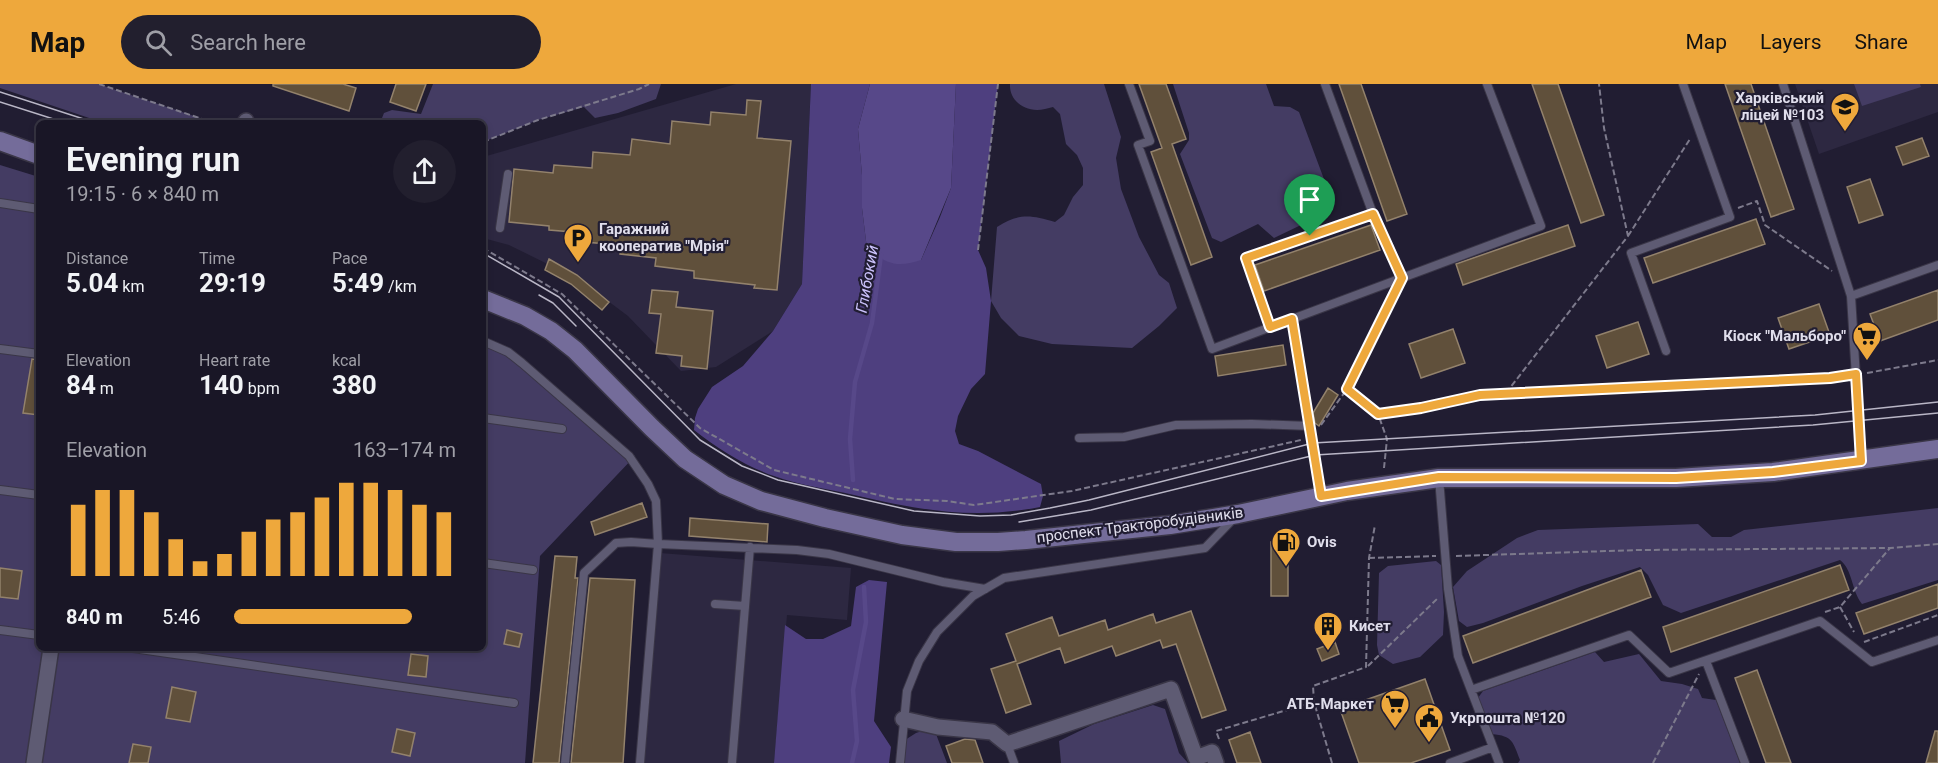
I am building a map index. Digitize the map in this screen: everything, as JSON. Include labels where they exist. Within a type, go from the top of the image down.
[{"type":"main road","points":[[0,141],[36,154]]},
{"type":"main road","name":"проспект Тракторобудівників","points":[[486,300],[525,316],[551,331],[575,350],[685,459],[705,474],[744,495],[825,518],[902,535],[956,542],[998,542],[1170,525],[1238,514],[1321,496],[1439,477],[1676,478],[1773,472],[1938,449]]},
{"type":"street","points":[[34,763],[51,651]]},
{"type":"street","points":[[903,719],[938,727],[992,732],[1007,744],[1171,689],[1196,758],[1212,752],[1216,763]]},
{"type":"lane","points":[[1129,84],[1150,141],[1138,145],[1212,349],[1541,226],[1487,84]]},
{"type":"lane","points":[[1270,327],[1246,258],[1373,214],[1325,84]]},
{"type":"lane","points":[[1666,351],[1631,253],[1730,217],[1683,84]]},
{"type":"lane","points":[[1784,84],[1851,296],[1861,461]]},
{"type":"lane","points":[[500,228],[508,174]]},
{"type":"lane","points":[[0,203],[36,209]]},
{"type":"lane","points":[[1851,296],[1938,265]]},
{"type":"lane","points":[[1292,319],[1321,496]]},
{"type":"lane","points":[[486,342],[508,352],[522,363],[629,456],[648,484],[656,501],[658,544],[640,763]]},
{"type":"lane","points":[[0,349],[36,354]]},
{"type":"lane","points":[[486,417],[562,429]]},
{"type":"lane","points":[[1079,438],[1124,437],[1176,425],[1310,426]]},
{"type":"lane","points":[[1439,477],[1448,589],[1458,656],[1499,763]]},
{"type":"lane","points":[[0,490],[36,495]]},
{"type":"lane","points":[[900,763],[907,691],[919,661],[938,632],[974,596],[1004,578],[1205,548],[1238,514]]},
{"type":"lane","points":[[565,763],[584,573],[616,543],[796,550],[829,554],[943,582],[986,589]]},
{"type":"lane","points":[[732,763],[750,548]]},
{"type":"lane","points":[[486,563],[533,570]]},
{"type":"lane","points":[[715,604],[745,606]]},
{"type":"lane","points":[[1471,690],[1629,635],[1670,673],[1820,621],[1872,662],[1938,640]]},
{"type":"lane","points":[[0,630],[36,635]]},
{"type":"lane","points":[[154,651],[514,703]]},
{"type":"lane","points":[[1706,661],[1745,763]]},
{"type":"lane","points":[[1007,744],[1014,763]]},
{"type":"lane","points":[[1450,763],[1493,747]]},
{"type":"path","points":[[99,84],[205,120]]},
{"type":"path","points":[[486,141],[538,120],[649,84]]},
{"type":"path","points":[[978,250],[998,84]]},
{"type":"path","points":[[1599,84],[1604,128],[1628,236]]},
{"type":"path","points":[[1505,394],[1628,236],[1698,127]]},
{"type":"path","points":[[1728,212],[1757,201],[1765,225],[1846,281]]},
{"type":"path","points":[[486,250],[562,294],[700,428],[774,471],[895,499],[947,501],[974,505],[1072,491],[1312,438],[1347,389],[1402,278],[1373,214]]},
{"type":"path","points":[[1378,414],[1421,408],[1480,395],[1830,378],[1889,370],[1938,360]]},
{"type":"path","points":[[1347,389],[1378,414],[1387,439],[1384,468]]},
{"type":"path","points":[[1366,667],[1369,558],[1375,525]]},
{"type":"path","points":[[1369,558],[1640,550],[1890,548],[1938,544]]},
{"type":"path","points":[[1819,614],[1840,607],[1890,548]]},
{"type":"path","points":[[1332,763],[1314,702],[1313,686],[1366,667],[1448,589]]},
{"type":"path","points":[[1840,607],[1855,634]]},
{"type":"path","points":[[1860,644],[1938,615]]},
{"type":"path","points":[[1653,763],[1706,661]]},
{"type":"path","points":[[1220,741],[1216,731],[1314,702]]},
{"type":"shaded area","points":[[0,84],[98,84],[206,120],[95,120],[0,88]]},
{"type":"shaded area","points":[[433,84],[661,84],[656,99],[618,113],[595,118],[584,107],[538,120],[486,141],[486,120],[381,120],[384,113],[392,110],[421,114]]},
{"type":"shaded area","points":[[736,84],[811,84],[802,284],[773,331],[716,367],[681,371],[628,316],[580,280],[509,245],[486,239],[486,156]]},
{"type":"shaded area","points":[[811,84],[870,84],[858,129],[862,208],[867,249],[921,260],[951,188],[956,84],[998,84],[978,250],[986,268],[991,301],[985,374],[971,389],[958,416],[955,431],[959,444],[978,451],[1041,484],[1043,496],[1040,507],[992,513],[946,512],[803,484],[774,476],[742,462],[694,430],[698,409],[712,387],[743,366],[773,331],[802,284]]},
{"type":"shaded area","points":[[870,84],[956,84],[951,188],[921,260],[905,264],[892,263],[867,249],[862,208],[858,129]]},
{"type":"shaded area","points":[[1010,84],[1104,84],[1121,137],[1116,158],[1121,189],[1139,237],[1159,275],[1169,283],[1177,308],[1132,348],[1052,344],[1019,336],[1001,318],[991,301],[997,227],[1019,217],[1055,222],[1064,215],[1073,197],[1083,185],[1083,168],[1077,155],[1066,144],[1060,114],[1053,107],[1037,110],[1022,106],[1014,99]]},
{"type":"shaded area","points":[[1173,84],[1266,84],[1274,106],[1290,107],[1299,112],[1331,198],[1326,213],[1274,238],[1258,224],[1221,242],[1212,238],[1180,154],[1189,140],[1189,133]]},
{"type":"shaded area","name":"Харківський ліцей №103","points":[[1795,84],[1938,84],[1938,112],[1819,154]]},
{"type":"shaded area","points":[[1854,84],[1920,84],[1921,87],[1862,106]]},
{"type":"shaded area","points":[[0,165],[36,176],[36,651],[486,651],[486,345],[504,352],[635,456],[540,556],[525,763],[0,763]]},
{"type":"shaded area","points":[[1938,508],[1938,580],[1862,604],[1847,569],[1840,560],[1681,613],[1663,605],[1648,575],[1640,567],[1483,623],[1467,627],[1459,621],[1453,587],[1467,571],[1517,538],[1538,530],[1698,524],[1712,537],[1731,537],[1744,530]]},
{"type":"shaded area","points":[[660,553],[851,568],[847,620],[787,615],[774,763],[644,763]]},
{"type":"shaded area","points":[[1436,561],[1441,565],[1443,635],[1420,657],[1393,664],[1379,655],[1377,645],[1379,573],[1388,566]]},
{"type":"shaded area","points":[[869,580],[887,582],[874,721],[891,747],[889,763],[774,763],[785,625],[806,639],[823,639],[851,626],[856,587]]},
{"type":"shaded area","points":[[1595,652],[1604,662],[1639,654],[1661,681],[1698,689],[1702,698],[1716,700],[1740,763],[1518,763],[1520,760],[1511,741],[1504,736],[1492,734],[1478,698],[1483,691]]},
{"type":"shaded area","points":[[1153,705],[1165,709],[1179,753],[1188,763],[1061,763],[1059,741],[1094,724]]},
{"type":"shaded area","points":[[922,731],[936,734],[947,763],[903,763],[905,740]]},
{"type":"building","points":[[273,84],[343,84],[356,88],[349,111],[273,86]]},
{"type":"building","points":[[396,84],[426,84],[416,111],[390,102]]},
{"type":"building","points":[[1139,84],[1166,84],[1186,139],[1172,144],[1212,257],[1191,265],[1151,152],[1162,148]]},
{"type":"building","points":[[1339,84],[1361,84],[1407,214],[1387,221]]},
{"type":"building","points":[[1532,84],[1558,84],[1604,215],[1581,223]]},
{"type":"building","points":[[1725,84],[1751,84],[1794,209],[1771,217]]},
{"type":"building","points":[[747,100],[761,101],[757,138],[791,141],[777,290],[754,288],[755,285],[694,278],[694,271],[655,266],[656,258],[620,254],[620,245],[584,242],[585,233],[549,230],[549,226],[509,222],[514,169],[553,173],[554,165],[592,168],[593,152],[630,155],[632,139],[670,144],[672,121],[710,125],[711,112],[746,115]]},
{"type":"building","points":[[1922,138],[1929,156],[1903,165],[1896,147]]},
{"type":"building","points":[[1870,179],[1883,215],[1859,223],[1847,187]]},
{"type":"building","points":[[1756,219],[1765,244],[1653,283],[1644,258]]},
{"type":"building","points":[[1371,225],[1380,250],[1264,291],[1255,265]]},
{"type":"building","points":[[1568,225],[1575,246],[1463,285],[1456,264]]},
{"type":"building","points":[[549,259],[577,275],[609,302],[602,310],[571,284],[545,270]]},
{"type":"building","points":[[652,290],[678,292],[676,307],[713,311],[707,369],[681,366],[682,356],[656,353],[661,314],[649,313]]},
{"type":"building","points":[[1938,290],[1938,320],[1880,341],[1870,314]]},
{"type":"building","points":[[1819,304],[1830,335],[1789,349],[1778,318]]},
{"type":"building","points":[[1638,322],[1649,354],[1607,368],[1596,336]]},
{"type":"building","points":[[1453,329],[1465,363],[1421,378],[1409,344]]},
{"type":"building","points":[[1283,345],[1286,365],[1218,376],[1215,356]]},
{"type":"building","points":[[32,359],[36,360],[36,415],[23,413]]},
{"type":"building","points":[[1328,388],[1338,395],[1319,426],[1315,423],[1313,413]]},
{"type":"building","points":[[642,503],[647,517],[595,535],[591,522]]},
{"type":"building","points":[[690,518],[768,524],[767,542],[689,536]]},
{"type":"building","points":[[1271,542],[1288,542],[1288,596],[1271,596]]},
{"type":"building","points":[[555,556],[577,557],[575,578],[578,578],[559,763],[533,763]]},
{"type":"building","points":[[1840,565],[1849,590],[1671,652],[1663,627]]},
{"type":"building","points":[[0,568],[22,571],[18,599],[0,597]]},
{"type":"building","points":[[1641,570],[1651,597],[1473,663],[1463,636]]},
{"type":"building","points":[[590,578],[635,580],[623,763],[571,763]]},
{"type":"building","points":[[1938,584],[1938,608],[1864,634],[1856,613]]},
{"type":"building","points":[[1191,611],[1226,710],[1202,718],[1176,644],[1163,648],[1160,640],[1116,656],[1112,646],[1065,663],[1060,648],[1017,664],[1031,704],[1006,713],[991,669],[1016,661],[1006,634],[1052,617],[1059,636],[1105,620],[1108,630],[1153,614],[1156,623]]},
{"type":"building","points":[[507,630],[522,634],[519,647],[504,644]]},
{"type":"building","name":"Кисет","points":[[1335,642],[1339,654],[1322,661],[1317,649]]},
{"type":"building","points":[[411,654],[428,656],[426,677],[408,675]]},
{"type":"building","points":[[1757,670],[1791,763],[1766,763],[1735,678]]},
{"type":"building","name":"АТБ-Маркет","points":[[1425,679],[1450,750],[1411,763],[1359,763],[1340,709]]},
{"type":"building","points":[[172,687],[196,692],[190,722],[166,718]]},
{"type":"building","points":[[397,729],[415,733],[410,756],[392,752]]},
{"type":"building","points":[[1935,731],[1938,731],[1938,763],[1926,763]]},
{"type":"building","points":[[1250,732],[1261,763],[1237,763],[1229,740]]},
{"type":"building","points":[[965,739],[975,740],[983,763],[952,763],[946,746]]},
{"type":"building","points":[[133,744],[151,747],[148,763],[129,763]]},
{"type":"waterway","name":"Глибокий","points":[[853,480],[850,439],[855,382],[872,323],[881,255]]},
{"type":"waterway","name":"Глибокий","points":[[852,763],[857,741],[853,690],[866,622],[864,587]]},
{"type":"tram line","points":[[0,92],[87,120]]},
{"type":"tram line","points":[[0,102],[57,120]]},
{"type":"tram line","points":[[486,255],[559,297],[700,440],[742,466],[778,480],[914,511],[980,516],[1011,515],[1089,500],[1313,443],[1815,415],[1938,402]]},
{"type":"tram line","points":[[539,295],[553,303],[576,326]]},
{"type":"tram line","points":[[1019,522],[1091,510],[1315,455],[1813,425],[1938,413]]},
{"type":"place","name":"Харківський ліцей №103","points":[[1845,132]]},
{"type":"place","name":"Гаражний кооператив \"Мрія\"","points":[[578,264]]},
{"type":"place","name":"Кіоск \"Мальборо\"","points":[[1867,362]]},
{"type":"place","name":"Ovis","points":[[1286,568]]},
{"type":"place","name":"Кисет","points":[[1328,652]]},
{"type":"place","name":"АТБ-Маркет","points":[[1395,730]]},
{"type":"place","name":"Укрпошта №120","points":[[1429,744]]},
{"type":"route","points":[[1373,214],[1402,278],[1347,389],[1378,414],[1421,408],[1480,395],[1830,378],[1856,374],[1861,461],[1773,472],[1676,478],[1439,477],[1321,496],[1292,319],[1270,327],[1246,258],[1310,236],[1373,214]]}]
